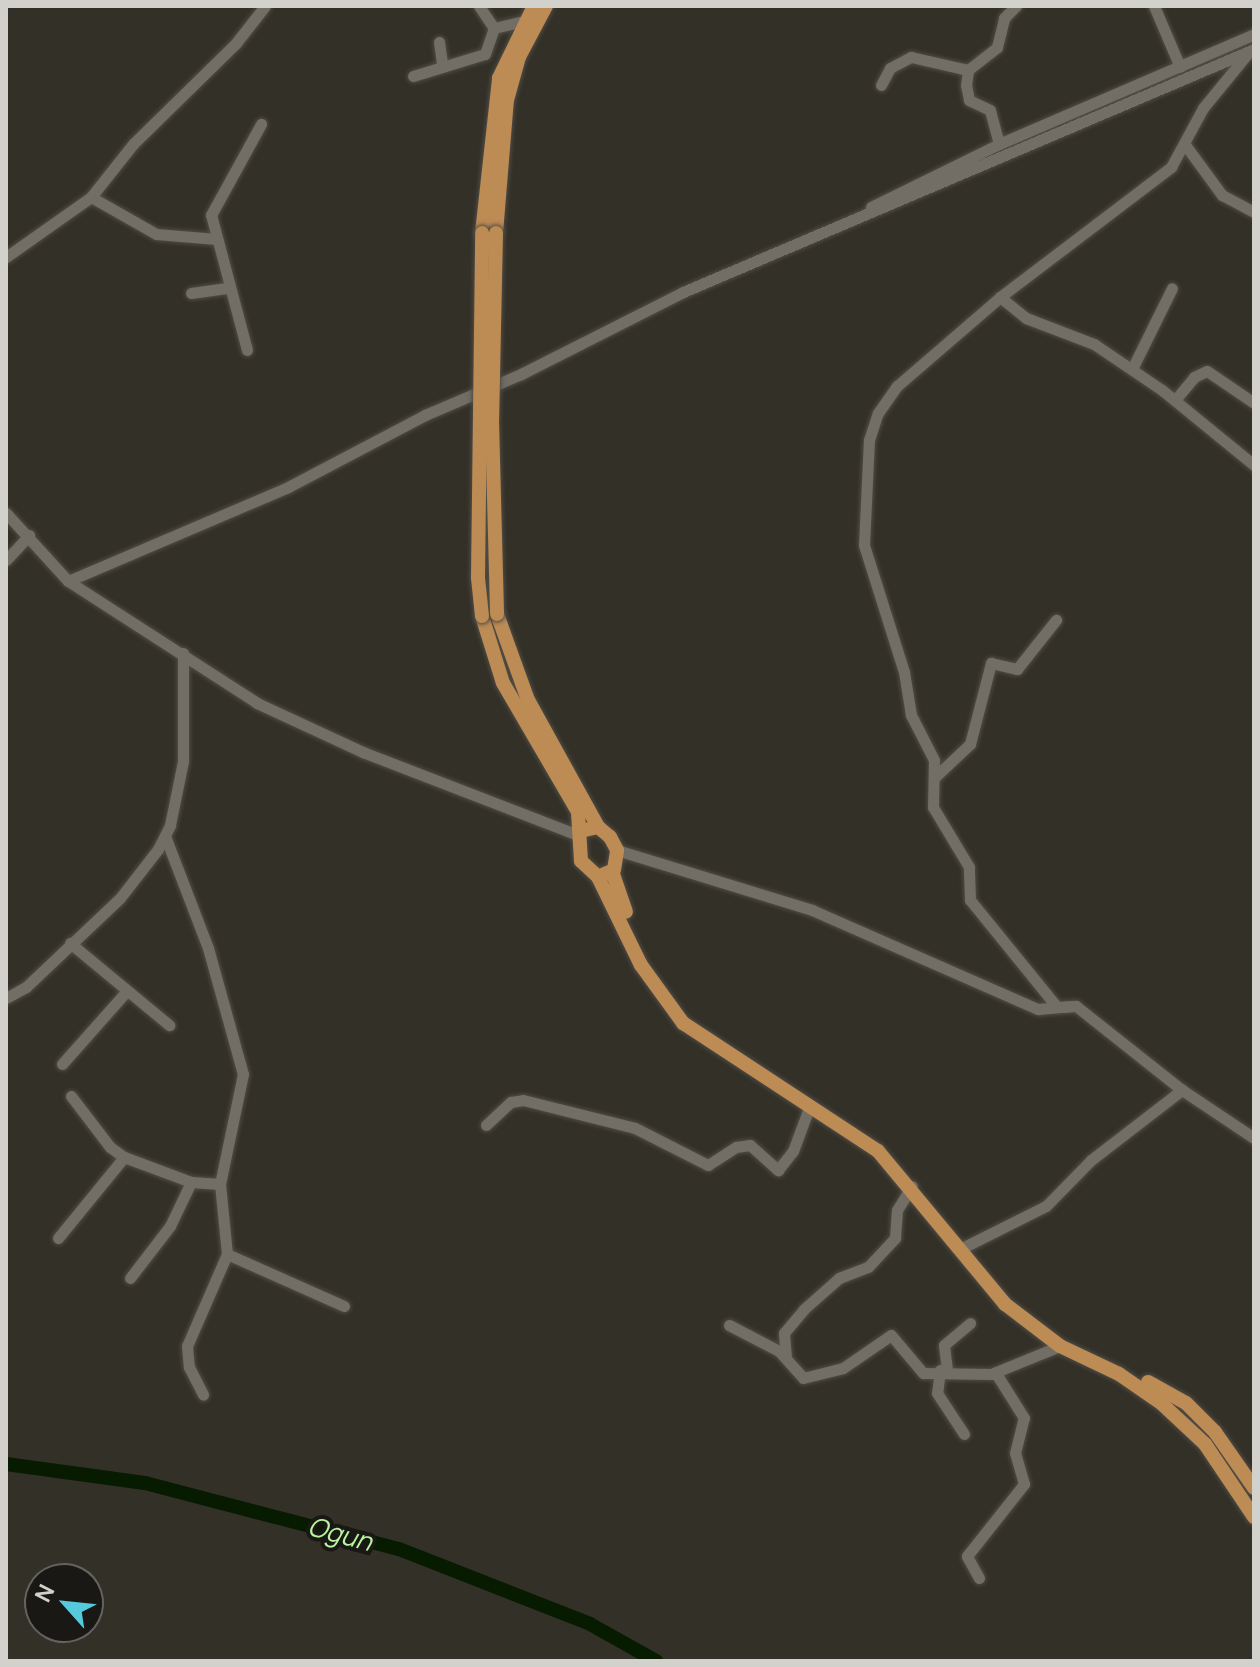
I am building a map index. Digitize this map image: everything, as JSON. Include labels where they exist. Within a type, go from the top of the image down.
[{"type":"main road","points":[[546,6],[532,16],[499,78],[489,233],[490,615],[503,683],[567,790],[579,855],[611,865]]},
{"type":"main road","points":[[490,615],[528,700],[598,827],[648,962],[680,1007],[709,1034],[881,1146],[997,1285],[1040,1325],[1186,1403],[1215,1432],[1254,1488]]},
{"type":"main road","points":[[574,832],[598,827]]},
{"type":"main road","points":[[611,865],[641,965],[674,1014],[716,1047],[878,1151],[912,1186],[994,1292],[1060,1346],[1119,1374],[1161,1403],[1205,1444],[1254,1517]]},
{"type":"street","points":[[6,257],[91,197],[133,144],[227,53],[265,6]]},
{"type":"street","points":[[479,6],[494,28]]},
{"type":"street","points":[[999,144],[990,110],[965,94],[968,70],[997,47],[1004,18],[1016,6]]},
{"type":"street","points":[[1154,6],[1180,67]]},
{"type":"street","points":[[494,28],[532,16]]},
{"type":"street","points":[[413,76],[442,63],[485,54],[494,28]]},
{"type":"street","points":[[777,253],[999,144],[1254,34]]},
{"type":"street","points":[[439,42],[442,63]]},
{"type":"street","points":[[1251,51],[1203,108],[1186,146],[1153,181],[1000,297],[897,386],[878,413],[866,457],[864,545],[904,672],[911,715],[936,776],[933,807],[969,867],[970,900],[1057,1007],[1076,1006],[1182,1090],[1254,1138]]},
{"type":"street","points":[[68,581],[288,487],[425,415],[727,275],[1251,51]]},
{"type":"street","points":[[881,85],[890,68],[911,57],[968,70]]},
{"type":"street","points":[[247,350],[227,288],[214,206],[261,124]]},
{"type":"street","points":[[1186,146],[1222,195],[1254,212]]},
{"type":"street","points":[[91,197],[156,234],[217,239]]},
{"type":"street","points":[[191,293],[227,288]]},
{"type":"street","points":[[1132,369],[1172,288]]},
{"type":"street","points":[[1000,297],[1026,318],[1094,344],[1132,369],[1254,465]]},
{"type":"street","points":[[1175,400],[1194,377],[1207,371],[1254,403]]},
{"type":"street","points":[[6,513],[68,581],[308,728],[574,832]]},
{"type":"street","points":[[6,560],[29,535]]},
{"type":"street","points":[[936,776],[970,744],[991,663],[1017,669],[1056,620]]},
{"type":"street","points":[[6,998],[26,987],[143,873],[165,836],[183,761],[183,653]]},
{"type":"street","points":[[165,836],[240,1052],[240,1097],[220,1184],[227,1254],[187,1346],[189,1367],[203,1395]]},
{"type":"street","points":[[611,865],[649,858],[812,910],[1038,1009],[1076,1006]]},
{"type":"street","points":[[70,943],[169,1025]]},
{"type":"street","points":[[62,1064],[126,992]]},
{"type":"street","points":[[966,1246],[1046,1206],[1091,1160],[1182,1090]]},
{"type":"street","points":[[71,1096],[110,1147],[124,1157],[191,1182],[220,1184]]},
{"type":"street","points":[[486,1125],[511,1102],[523,1100],[635,1128],[708,1165],[736,1147],[750,1145],[778,1170],[793,1151],[810,1105]]},
{"type":"street","points":[[58,1238],[124,1157]]},
{"type":"street","points":[[130,1278],[170,1226],[191,1182]]},
{"type":"street","points":[[787,1361],[783,1338],[788,1328],[824,1288],[875,1262],[895,1237],[897,1210],[912,1186]]},
{"type":"street","points":[[227,1254],[344,1306]]},
{"type":"street","points":[[964,1434],[937,1393],[944,1370],[944,1345],[970,1323]]},
{"type":"street","points":[[729,1325],[779,1351],[793,1371],[813,1378],[847,1366],[891,1335],[918,1372],[995,1372],[1060,1346]]},
{"type":"street","points":[[979,1578],[967,1556],[1024,1479],[1015,1453],[1024,1418],[995,1372]]},
{"type":"waterway","name":"Ogun","points":[[6,1464],[145,1483],[399,1549],[590,1624],[656,1661]]}]
